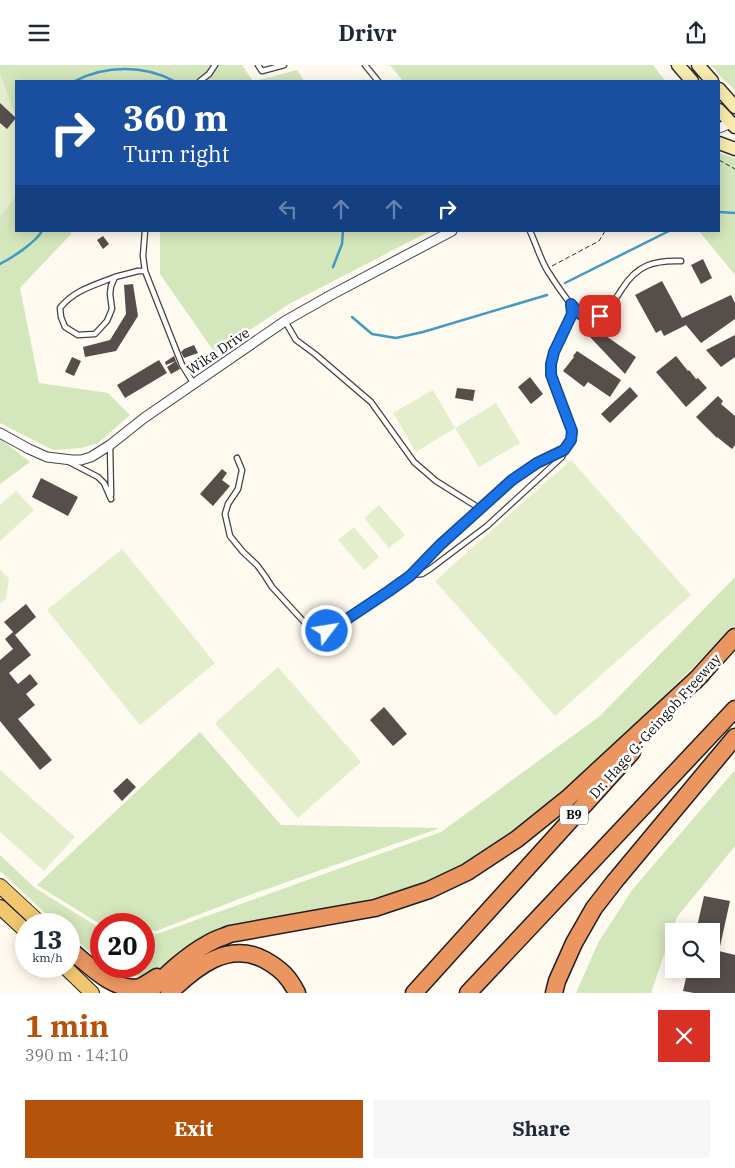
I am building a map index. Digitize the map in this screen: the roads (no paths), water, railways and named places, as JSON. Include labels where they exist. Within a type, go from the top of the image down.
[{"type":"highway","name":"Dr. Hage G. Geingob Freeway","points":[[414,993],[735,637]]},
{"type":"highway","points":[[148,993],[186,958],[209,943],[230,933],[375,908],[429,890],[467,872],[517,839],[568,798],[702,674]]},
{"type":"highway","points":[[468,993],[735,709]]},
{"type":"highway","points":[[554,993],[557,981],[574,943],[594,908],[735,737]]},
{"type":"highway","points":[[169,993],[198,967],[225,955],[243,953],[259,957],[278,967],[290,980],[297,993]]},
{"type":"highway","points":[[80,958],[114,983],[130,987],[140,987],[173,968]]},
{"type":"main road","points":[[676,65],[679,80]]},
{"type":"main road","points":[[676,65],[691,80]]},
{"type":"main road","points":[[698,65],[711,80]]},
{"type":"main road","points":[[720,90],[735,107]]},
{"type":"main road","points":[[720,143],[735,149]]},
{"type":"main road","points":[[0,886],[29,913]]},
{"type":"main road","points":[[0,907],[15,921]]},
{"type":"main road","points":[[80,959],[116,993]]},
{"type":"main road","points":[[76,978],[92,993]]},
{"type":"street","name":"Wika Drive","points":[[0,433],[47,457],[72,460],[86,458],[100,452],[144,418],[286,321],[450,232]]},
{"type":"lane","points":[[201,80],[209,74],[215,65]]},
{"type":"lane","points":[[258,65],[262,71],[284,65]]},
{"type":"lane","points":[[365,65],[377,80]]},
{"type":"lane","points":[[145,232],[143,256],[145,271],[182,365],[194,384]]},
{"type":"lane","points":[[530,232],[547,269],[571,304],[584,317],[590,319],[600,316],[613,303],[625,284],[637,271],[652,263],[664,260],[681,261]]},
{"type":"lane","points":[[115,277],[110,294],[112,309],[107,321],[94,334],[78,335],[65,327],[60,308],[77,293],[115,277],[145,271]]},
{"type":"lane","points":[[410,576],[422,574],[430,569],[487,526],[562,457],[564,450],[571,440],[572,431],[551,375],[551,364],[554,352],[572,314],[571,304]]},
{"type":"lane","points":[[286,321],[296,340],[371,402],[414,462],[436,481],[479,508]]},
{"type":"lane","points":[[64,459],[98,477],[104,483],[111,499],[110,445]]},
{"type":"lane","points":[[237,458],[242,470],[238,489],[228,504],[225,514],[230,535],[266,576],[272,587],[310,628],[316,631],[327,631],[410,576],[479,508],[512,480],[537,463],[564,450]]},
{"type":"waterway","points":[[77,80],[99,72],[125,69],[150,72],[172,80]]},
{"type":"waterway","points":[[720,212],[735,213]]},
{"type":"waterway","points":[[0,264],[29,245],[41,232]]},
{"type":"waterway","points":[[333,267],[342,244],[343,232]]},
{"type":"waterway","points":[[565,283],[667,232]]},
{"type":"waterway","points":[[352,317],[372,334],[396,338],[423,332],[547,295]]}]
